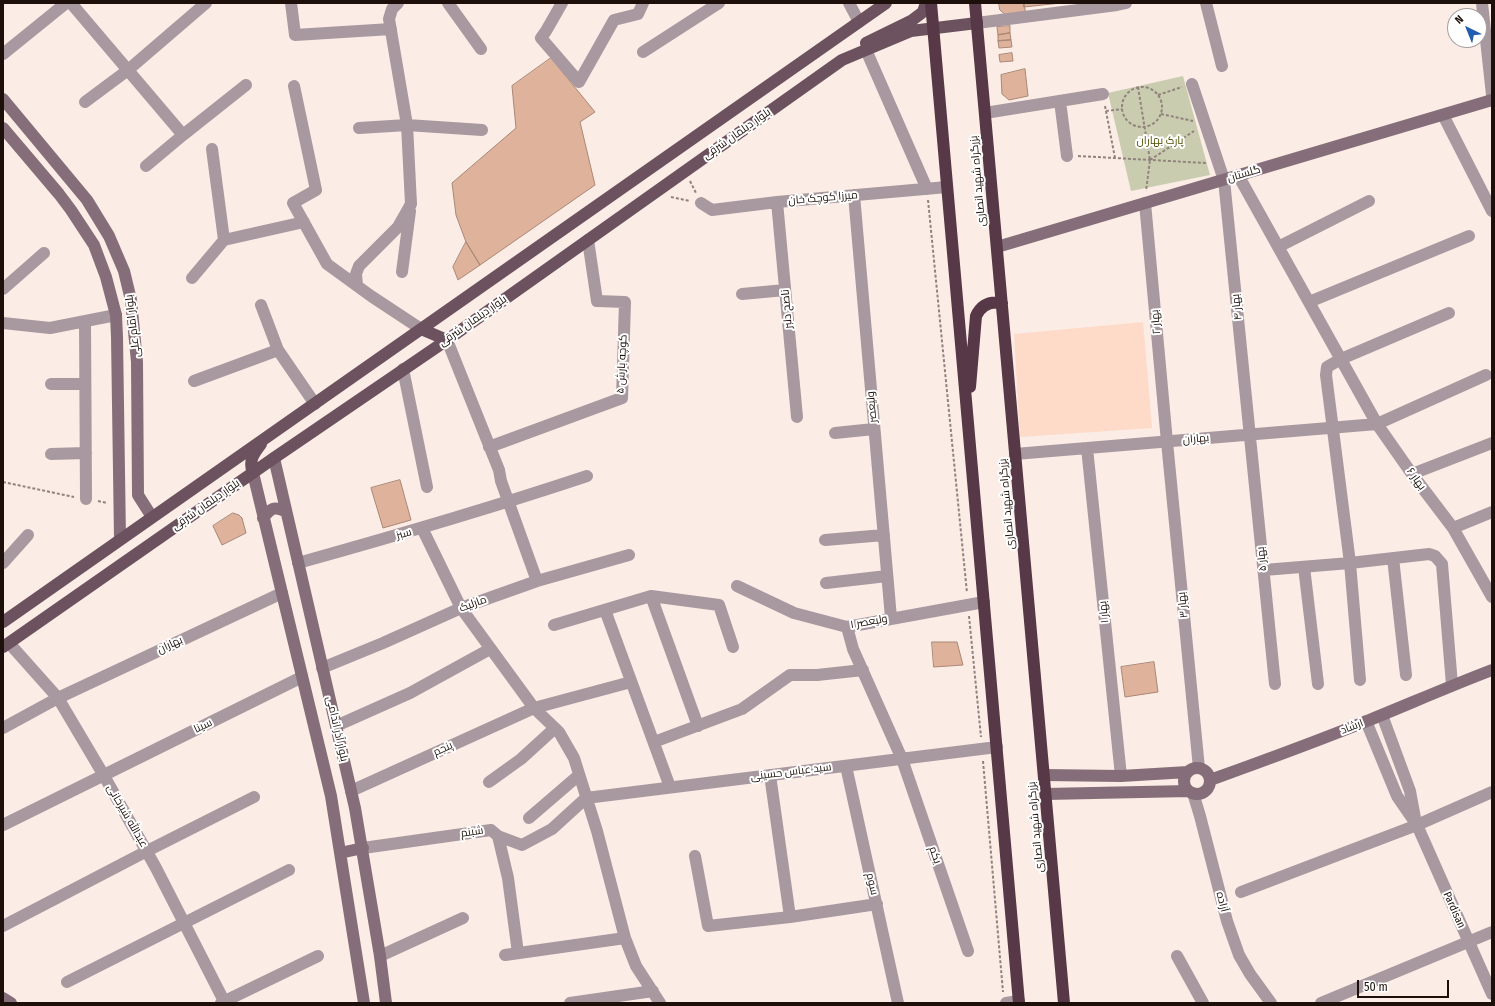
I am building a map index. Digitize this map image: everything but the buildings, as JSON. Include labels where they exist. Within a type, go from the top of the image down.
[{"type":"highway","points":[[931,3],[1019,1002]]},
{"type":"highway","name":"بزرگراه شهید انصاری","points":[[975,3],[1064,1003]]},
{"type":"highway","points":[[968,424],[975,320],[979,310],[985,305],[1002,303]]},
{"type":"main road","name":"بلوار دیلمان شرقی","points":[[3,622],[886,3]]},
{"type":"main road","points":[[842,60],[875,37],[911,21],[920,15],[925,9],[926,3]]},
{"type":"main road","name":"بلوار دیلمان شرقی","points":[[6,645],[274,458],[447,340],[842,60],[911,31],[977,23]]},
{"type":"main road","name":"بلوار امام علی","points":[[3,98],[87,200],[109,236],[124,271],[131,300],[137,362],[138,495]]},
{"type":"main road","name":"گلستان","points":[[997,247],[1492,100]]},
{"type":"main road","name":"بلوار امام علی","points":[[3,128],[59,194],[94,245],[106,277],[116,315],[120,429],[120,539]]},
{"type":"main road","points":[[421,329],[447,340]]},
{"type":"main road","points":[[253,473],[250,467],[251,459],[265,438]]},
{"type":"main road","name":"بلوار آذر اندامی","points":[[274,458],[363,848],[386,1003]]},
{"type":"main road","name":"بلوار آذر اندامی","points":[[253,473],[331,796],[364,1003]]},
{"type":"main road","points":[[120,502],[131,503],[138,495],[152,517]]},
{"type":"main road","points":[[263,518],[269,510],[277,508],[285,511]]},
{"type":"main road","name":"ارشاد","points":[[1210,780],[1382,715],[1452,685],[1492,670]]},
{"type":"main road","points":[[1191,792],[1184,784],[1185,775],[1194,770]]},
{"type":"main road","points":[[1044,776],[1121,776],[1194,770],[1207,772],[1210,780],[1210,784],[1205,791],[1197,794],[1191,792],[1046,794]]},
{"type":"main road","points":[[340,853],[363,848]]},
{"type":"main road","points":[[3,998],[11,1003]]},
{"type":"street","points":[[3,54],[66,3]]},
{"type":"street","points":[[71,3],[183,135]]},
{"type":"street","points":[[86,102],[128,70],[206,3]]},
{"type":"street","points":[[291,3],[295,35],[391,29]]},
{"type":"street","points":[[448,3],[481,49]]},
{"type":"street","points":[[562,3],[541,38],[579,82],[614,20],[638,14],[643,3]]},
{"type":"street","points":[[643,52],[719,3]]},
{"type":"street","points":[[849,3],[861,20]]},
{"type":"street","points":[[856,3],[861,20]]},
{"type":"street","points":[[977,23],[1126,3]]},
{"type":"street","points":[[1206,3],[1222,66]]},
{"type":"street","points":[[1482,3],[1492,95]]},
{"type":"street","points":[[393,5],[389,19],[406,125],[411,204],[402,272]]},
{"type":"street","points":[[866,50],[927,189]]},
{"type":"street","name":"بهار ۴","points":[[1192,84],[1224,180],[1250,434]]},
{"type":"street","points":[[146,166],[246,85]]},
{"type":"street","points":[[294,86],[316,190],[293,203],[327,264],[421,329]]},
{"type":"street","points":[[985,113],[1103,94]]},
{"type":"street","points":[[1060,101],[1067,156]]},
{"type":"street","points":[[1443,115],[1492,211]]},
{"type":"street","points":[[359,128],[406,125],[482,130]]},
{"type":"street","points":[[212,149],[224,240]]},
{"type":"street","name":"بهار ۶","points":[[1238,175],[1377,424],[1412,474],[1453,528],[1492,597]]},
{"type":"street","name":"میرزا کوچک خان","points":[[701,203],[712,210],[777,202],[947,187]]},
{"type":"street","name":"ولیعصر","points":[[854,195],[891,618]]},
{"type":"street","points":[[1278,247],[1369,201]]},
{"type":"street","name":"ناصح دلبر","points":[[777,202],[797,417]]},
{"type":"street","name":"بهار ۲","points":[[1145,203],[1167,442]]},
{"type":"street","points":[[357,286],[356,274],[359,266],[398,227],[411,204]]},
{"type":"street","points":[[192,278],[224,240],[304,222]]},
{"type":"street","points":[[1309,302],[1469,236]]},
{"type":"street","name":"کوچه بارش ۵","points":[[489,447],[622,398],[625,302],[597,301],[588,240]]},
{"type":"street","points":[[3,288],[44,253]]},
{"type":"street","points":[[742,294],[785,290]]},
{"type":"street","points":[[261,305],[278,350],[314,404]]},
{"type":"street","points":[[1360,680],[1350,563],[1326,375],[1327,367],[1341,359],[1448,313]]},
{"type":"street","points":[[3,323],[50,328],[116,315]]},
{"type":"street","points":[[85,321],[86,499]]},
{"type":"street","points":[[447,340],[499,470],[508,503],[536,581]]},
{"type":"street","points":[[194,381],[278,350]]},
{"type":"street","points":[[403,369],[427,487]]},
{"type":"street","points":[[1377,424],[1486,375]]},
{"type":"street","points":[[51,384],[85,384]]},
{"type":"street","name":"بهاران","points":[[1015,454],[1377,424]]},
{"type":"street","points":[[835,432],[874,429]]},
{"type":"street","name":"بهار ۵","points":[[1250,434],[1275,684]]},
{"type":"street","name":"بهار ۳","points":[[1167,442],[1194,770]]},
{"type":"street","points":[[1412,474],[1492,443]]},
{"type":"street","name":"بهار ۱","points":[[1087,448],[1121,776]]},
{"type":"street","points":[[51,454],[86,453]]},
{"type":"street","name":"سبز","points":[[298,563],[508,503],[587,476]]},
{"type":"street","points":[[1453,528],[1492,512]]},
{"type":"street","points":[[422,528],[461,608],[534,708],[559,732],[574,758],[597,831],[625,938],[636,966],[660,1003]]},
{"type":"street","points":[[3,563],[28,536]]},
{"type":"street","points":[[825,540],[884,536]]},
{"type":"street","points":[[1264,570],[1350,563],[1429,554],[1436,556],[1442,564],[1452,685]]},
{"type":"street","name":"مارلیک","points":[[322,668],[383,643],[461,608],[536,581],[629,555]]},
{"type":"street","points":[[1393,558],[1406,675]]},
{"type":"street","points":[[1304,567],[1318,684]]},
{"type":"street","points":[[826,583],[887,576]]},
{"type":"street","name":"ولیعصر ۱","points":[[737,586],[794,613],[847,627],[984,602]]},
{"type":"street","name":"بهاران","points":[[3,728],[58,698],[282,593]]},
{"type":"street","points":[[651,596],[698,726]]},
{"type":"street","points":[[554,625],[651,596],[719,605],[734,647]]},
{"type":"street","points":[[605,610],[670,787]]},
{"type":"street","name":"یکم","points":[[847,627],[853,649],[902,759],[968,951]]},
{"type":"street","name":"عبدالله شیرخانی","points":[[6,645],[58,698],[146,851],[223,1002]]},
{"type":"street","points":[[336,726],[410,693],[490,649]]},
{"type":"street","points":[[654,742],[742,709],[790,675],[817,675],[863,670]]},
{"type":"street","name":"سینا","points":[[3,825],[103,774],[302,677]]},
{"type":"street","name":"پنجم","points":[[351,791],[534,708],[632,682]]},
{"type":"street","name":"Pardisan","points":[[1382,715],[1410,791],[1417,825]]},
{"type":"street","name":"Pardisan","points":[[1366,721],[1397,796],[1417,825],[1492,994]]},
{"type":"street","points":[[490,782],[521,759],[555,728]]},
{"type":"street","name":"سید عباس حسینی","points":[[586,798],[997,747]]},
{"type":"street","name":"سوم","points":[[846,766],[898,1003]]},
{"type":"street","points":[[529,818],[579,775]]},
{"type":"street","points":[[770,775],[790,917]]},
{"type":"street","name":"آزاده","points":[[1191,792],[1200,816],[1227,921],[1239,955],[1250,974],[1271,1003]]},
{"type":"street","points":[[1241,892],[1417,825],[1492,792]]},
{"type":"street","points":[[3,926],[146,851],[254,797]]},
{"type":"street","name":"شبنم","points":[[363,848],[484,830],[491,830],[498,836],[522,845],[552,829],[586,798]]},
{"type":"street","points":[[498,836],[508,878],[518,953]]},
{"type":"street","points":[[695,856],[708,926],[790,917],[877,904]]},
{"type":"street","points":[[67,982],[289,870]]},
{"type":"street","points":[[380,956],[463,918]]},
{"type":"street","points":[[1320,1003],[1492,932]]},
{"type":"street","points":[[505,955],[625,938]]},
{"type":"street","points":[[223,1002],[318,956]]},
{"type":"street","points":[[1177,956],[1202,1003]]},
{"type":"street","points":[[570,1003],[653,991]]},
{"type":"street","points":[[1006,1003],[1019,1002]]},
{"type":"path","points":[[1158,95],[1192,84]]},
{"type":"path","points":[[1138,87],[1150,160],[1145,203]]},
{"type":"path","points":[[1138,87],[1148,87],[1157,92],[1158,95],[1162,101],[1162,110],[1158,120],[1151,126],[1144,127],[1132,125],[1125,118],[1122,109],[1123,99],[1129,91],[1138,87]]},
{"type":"path","points":[[1103,94],[1115,158]]},
{"type":"path","points":[[1106,111],[1122,109]]},
{"type":"path","points":[[1161,114],[1206,124]]},
{"type":"path","points":[[1150,160],[1206,124]]},
{"type":"path","points":[[1067,156],[1219,164]]},
{"type":"path","points":[[686,171],[701,203]]},
{"type":"path","points":[[654,193],[701,203]]},
{"type":"path","points":[[3,482],[86,499],[120,502]]},
{"type":"shaded area","points":[[1143,322],[1152,428],[1020,437],[1014,334]]},
{"type":"green space","name":"پارک بهاران","points":[[1183,76],[1210,175],[1131,191],[1108,93]]}]
